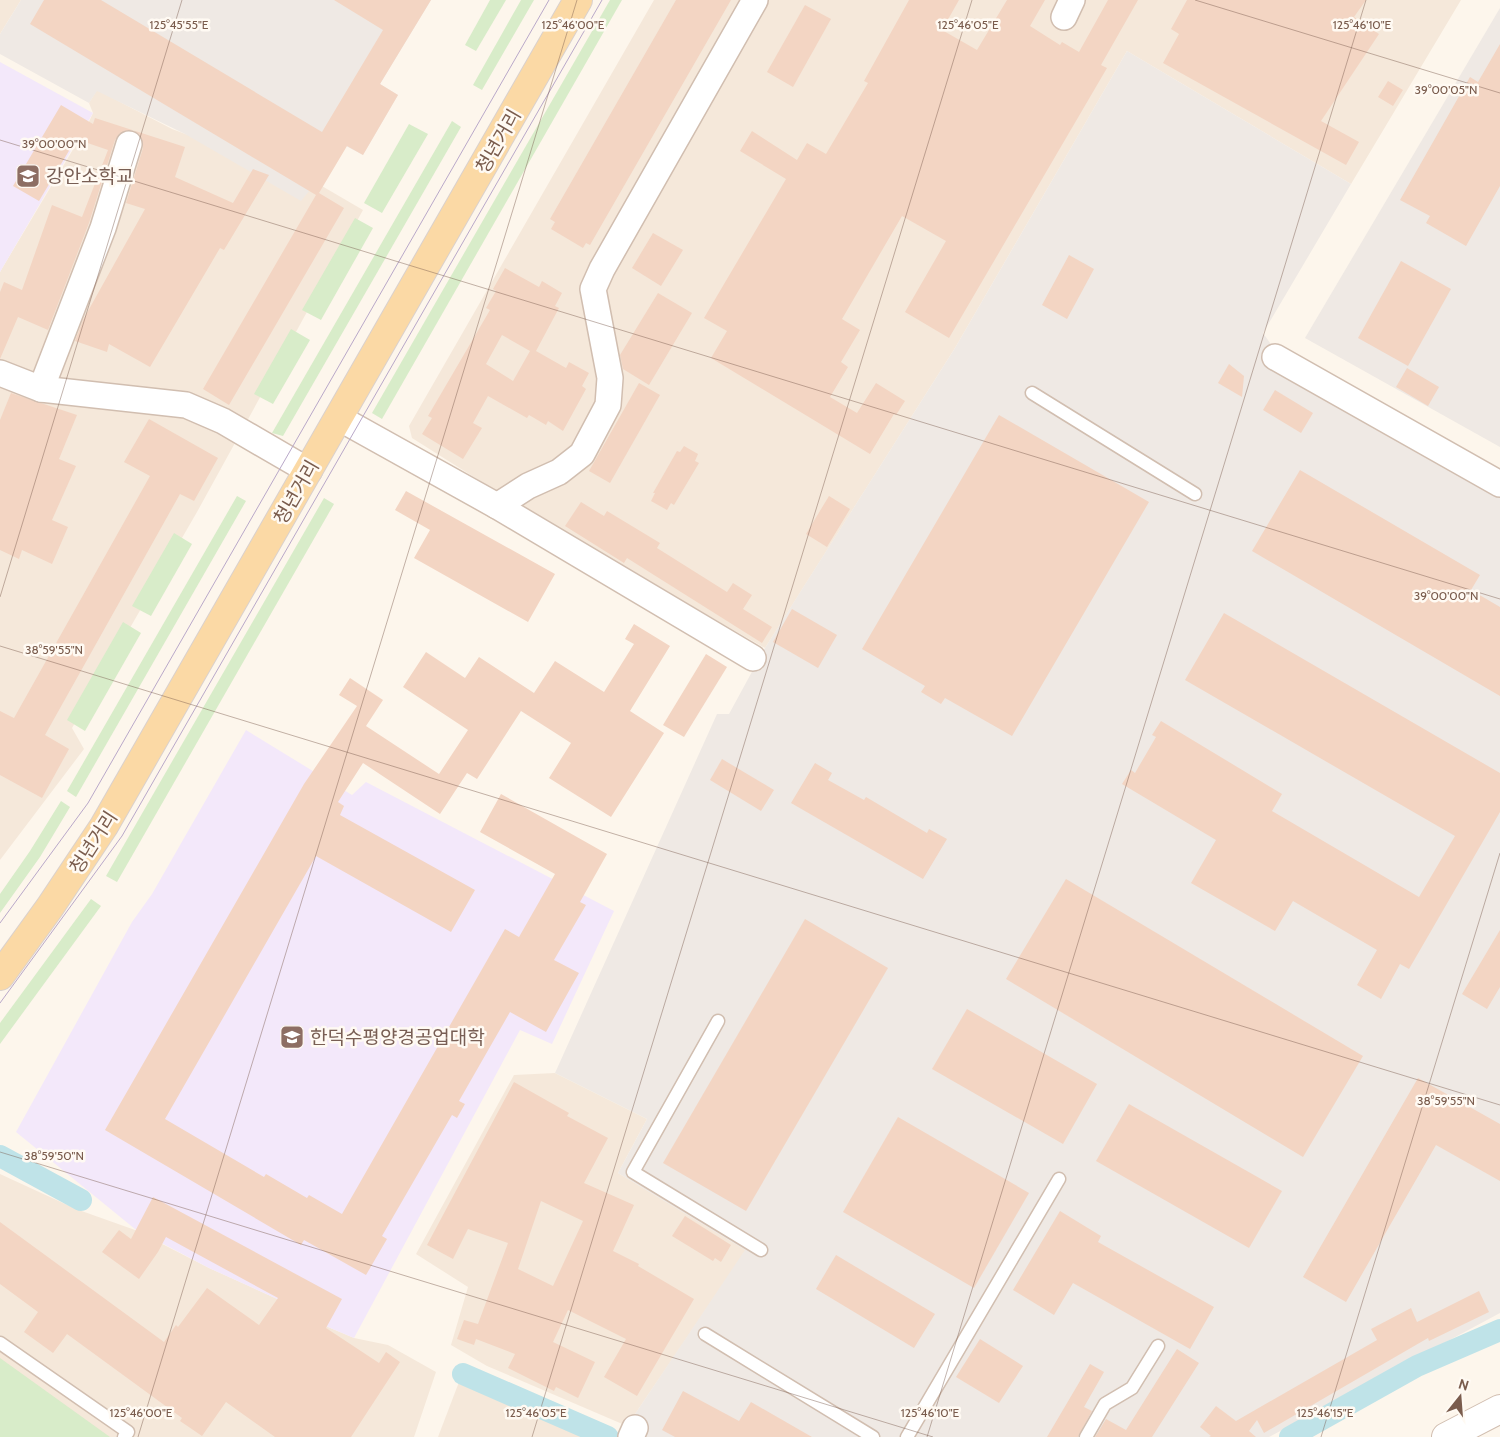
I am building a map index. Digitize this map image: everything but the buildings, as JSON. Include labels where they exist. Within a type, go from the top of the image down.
[{"type":"main road","name":"청년거리","points":[[0,976],[50,907],[104,826],[578,0]]},
{"type":"street","points":[[497,506],[528,486],[559,472],[582,454],[608,405],[610,378],[593,289],[602,269],[755,0]]},
{"type":"street","points":[[42,389],[103,228],[129,144]]},
{"type":"street","points":[[1275,357],[1500,484]]},
{"type":"street","points":[[0,372],[42,389],[186,405],[223,421],[309,471]]},
{"type":"street","points":[[339,418],[497,506],[753,658]]},
{"type":"street","points":[[1446,1437],[1500,1409]]},
{"type":"lane","points":[[1032,393],[1195,494]]},
{"type":"lane","points":[[718,1021],[633,1172],[761,1250]]},
{"type":"lane","points":[[907,1437],[1059,1179]]},
{"type":"lane","points":[[705,1334],[872,1437]]},
{"type":"lane","points":[[0,1343],[128,1432],[124,1437]]},
{"type":"lane","points":[[1086,1437],[1105,1404],[1132,1388],[1158,1346]]},
{"type":"shaded area","points":[[0,0],[21,0],[0,34]]},
{"type":"shaded area","points":[[21,0],[431,0],[380,84],[398,95],[363,155],[346,146],[301,201],[185,134],[97,91],[89,103],[0,54],[0,34]]},
{"type":"shaded area","points":[[654,0],[1461,0],[1351,184],[1127,51],[955,348],[765,648],[547,523],[412,438],[409,426]]},
{"type":"shaded area","points":[[1500,8],[1500,447],[1305,338]]},
{"type":"shaded area","points":[[1127,51],[1351,184],[1263,333],[1291,373],[1500,496],[1500,1313],[1269,1437],[646,1437],[627,1426],[745,1250],[618,1173],[647,1119],[555,1073],[717,714],[729,714],[765,648],[955,348]]},
{"type":"shaded area","name":"강안소학교","points":[[0,62],[93,113],[0,272]]},
{"type":"shaded area","points":[[97,90],[172,129],[315,182],[363,210],[197,512],[72,728],[84,749],[0,860],[0,272],[87,126],[93,113],[89,103]]},
{"type":"shaded area","name":"한덕수평양경공업대학","points":[[246,730],[352,795],[366,782],[614,911],[552,1044],[520,1030],[354,1338],[328,1327],[295,1307],[209,1268],[135,1229],[16,1132],[132,922],[152,894]]},
{"type":"shaded area","points":[[555,1073],[647,1119],[618,1173],[746,1250],[627,1426],[487,1366],[451,1345],[468,1287],[416,1254],[514,1075]]},
{"type":"shaded area","points":[[0,1174],[76,1209],[135,1230],[209,1268],[295,1307],[328,1327],[354,1338],[388,1345],[436,1372],[414,1437],[0,1437]]},
{"type":"shaded area","points":[[459,1382],[556,1419],[592,1437],[438,1437]]},
{"type":"green space","points":[[490,0],[506,0],[476,51],[465,45]]},
{"type":"green space","points":[[521,0],[534,0],[482,90],[473,85]]},
{"type":"green space","points":[[610,0],[622,0],[382,419],[372,413]]},
{"type":"green space","points":[[452,121],[461,127],[283,436],[272,433]]},
{"type":"green space","points":[[409,124],[428,134],[382,213],[364,203]]},
{"type":"green space","points":[[355,218],[373,228],[321,320],[302,310]]},
{"type":"green space","points":[[291,329],[310,340],[273,404],[254,394]]},
{"type":"green space","points":[[237,496],[246,501],[76,797],[67,791]]},
{"type":"green space","points":[[324,498],[334,504],[117,882],[106,876]]},
{"type":"green space","points":[[174,533],[192,544],[151,616],[132,606]]},
{"type":"green space","points":[[123,622],[141,633],[85,731],[67,720]]},
{"type":"green space","points":[[61,801],[70,807],[40,857],[0,913],[0,894],[30,851]]},
{"type":"green space","points":[[91,899],[101,906],[0,1044],[0,1023]]},
{"type":"green space","points":[[0,1358],[110,1437],[0,1437]]},
{"type":"waterway","points":[[0,1156],[81,1200]]},
{"type":"waterway","points":[[1290,1437],[1417,1366],[1500,1330]]},
{"type":"waterway","points":[[463,1374],[608,1437]]},
{"type":"tram line","points":[[0,923],[88,803],[549,0]]},
{"type":"tram line","points":[[0,1003],[122,836],[602,0]]},
{"type":"place","name":"강안소학교","points":[[28,176]]},
{"type":"place","name":"한덕수평양경공업대학","points":[[292,1037]]}]
